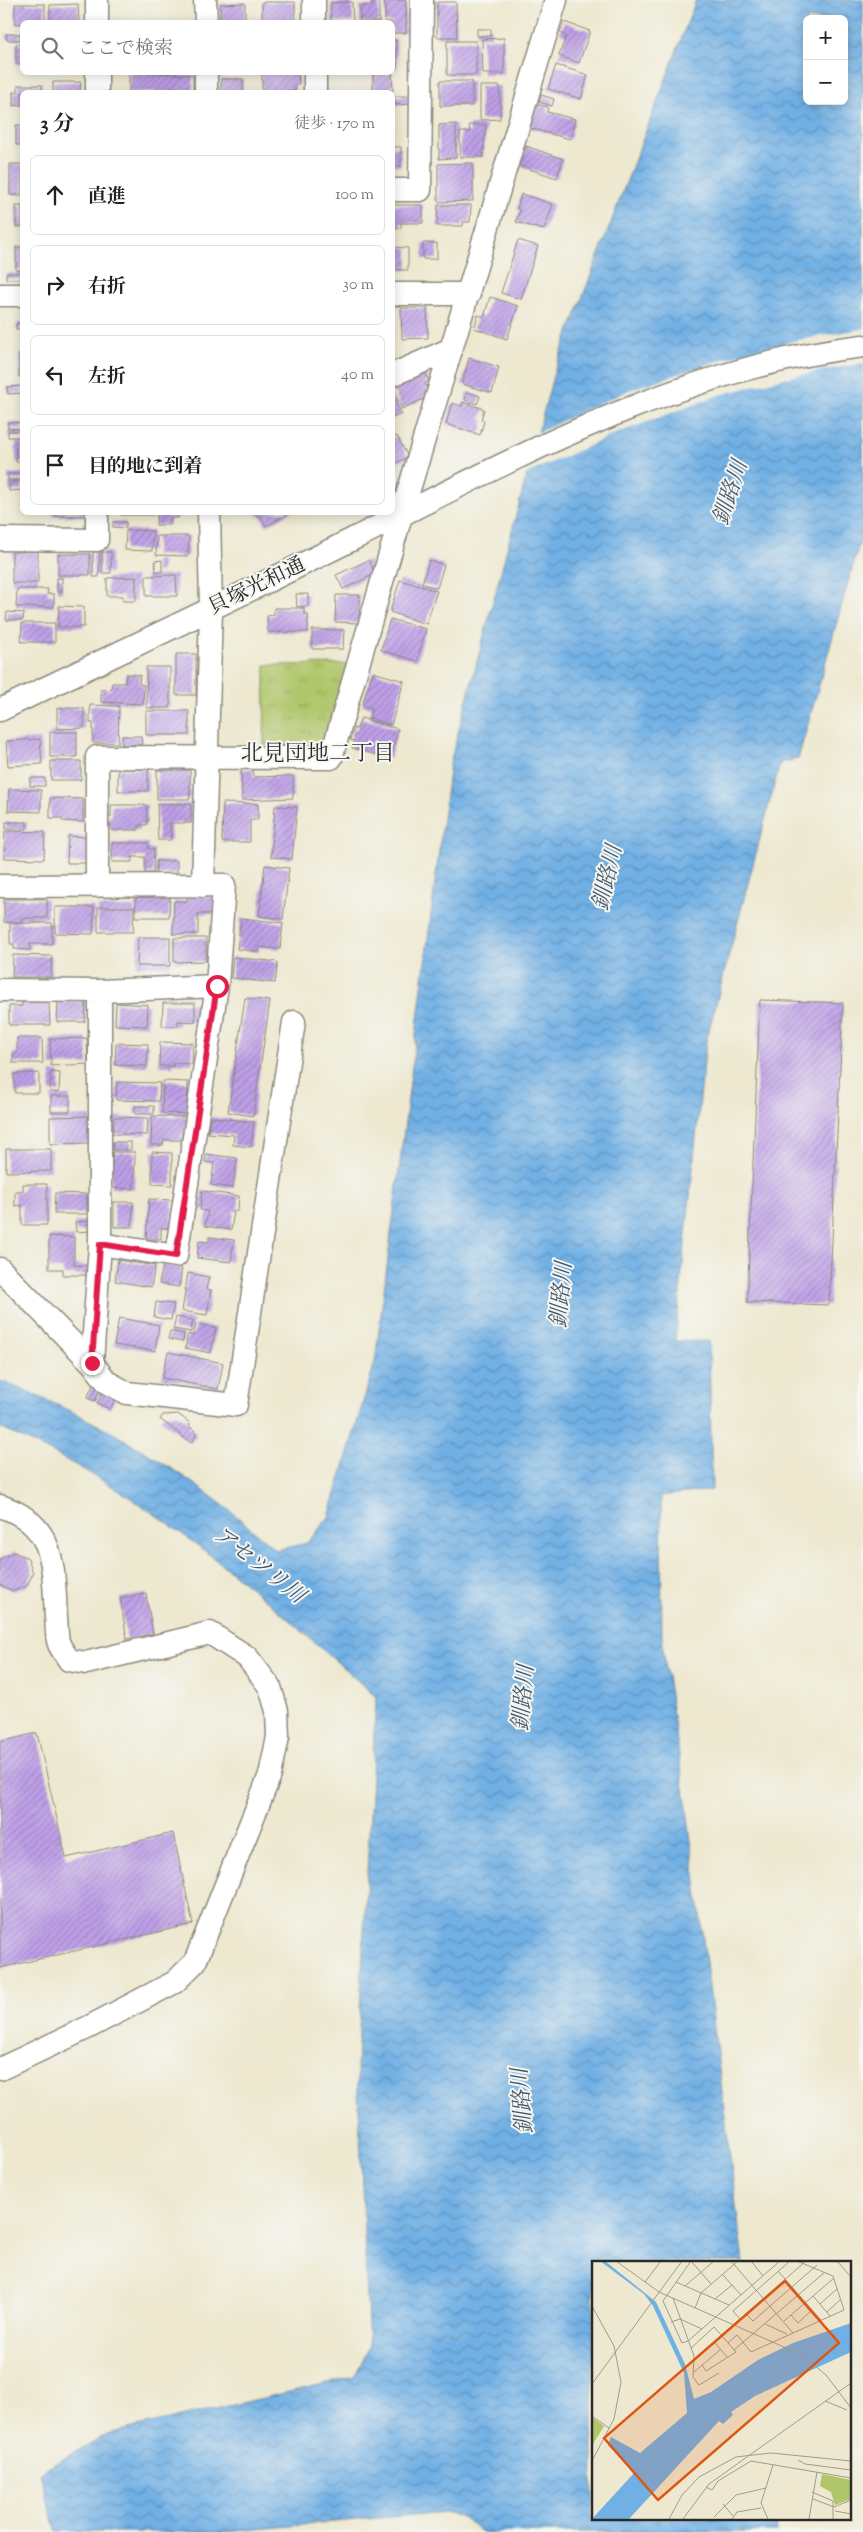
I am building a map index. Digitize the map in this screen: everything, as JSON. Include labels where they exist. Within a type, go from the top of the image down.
[{"type":"street","points":[[97,0],[97,20]]},
{"type":"street","points":[[205,0],[206,20]]},
{"type":"street","points":[[314,0],[314,20]]},
{"type":"street","points":[[395,190],[420,190],[422,0]]},
{"type":"street","points":[[97,885],[98,756],[331,758],[401,516],[556,0]]},
{"type":"street","points":[[97,75],[97,90]]},
{"type":"street","points":[[206,75],[206,90]]},
{"type":"street","points":[[315,75],[315,90]]},
{"type":"street","points":[[395,294],[469,294]]},
{"type":"street","points":[[0,295],[20,295]]},
{"type":"street","name":"貝塚光和通","points":[[0,710],[211,610],[513,461],[583,429],[713,379],[759,366],[863,346]]},
{"type":"street","points":[[395,374],[451,348]]},
{"type":"street","points":[[0,539],[97,540],[97,515]]},
{"type":"street","points":[[203,886],[211,610],[209,515]]},
{"type":"street","points":[[0,886],[224,885],[217,986],[176,1256],[100,1244]]},
{"type":"street","points":[[0,990],[100,991],[217,986]]},
{"type":"street","points":[[92,1363],[100,1244],[100,991]]},
{"type":"street","points":[[0,1269],[92,1363],[107,1382],[127,1393],[236,1406],[294,1022]]},
{"type":"street","points":[[0,1506],[9,1509],[34,1526],[45,1540],[52,1559],[58,1643],[70,1660],[86,1663],[210,1633],[247,1657],[270,1687],[277,1711],[278,1737],[270,1774],[194,1962],[175,1982],[0,2069]]},
{"type":"green space","points":[[348,664],[324,746],[264,745],[265,665]]},
{"type":"water","points":[[696,0],[863,0],[863,530],[798,759],[780,763],[706,1041],[675,1341],[709,1341],[712,1490],[661,1496],[662,1642],[687,1809],[743,2261],[592,2261],[592,2520],[775,2520],[777,2532],[481,2532],[466,2520],[446,2512],[223,2532],[56,2532],[39,2473],[107,2434],[354,2377],[369,2348],[357,2067],[376,1697],[288,1619],[199,1546],[104,1481],[53,1453],[0,1428],[0,1381],[55,1404],[108,1430],[159,1460],[234,1514],[276,1550],[307,1543],[329,1517],[375,1362],[450,763],[555,369]]},
{"type":"pier","points":[[863,329],[863,363],[784,378],[719,395],[615,434],[524,475],[535,434],[629,390],[737,355],[798,340]]},
{"type":"building","points":[[372,0],[379,0],[379,20],[360,20],[360,6],[372,6]]},
{"type":"building","points":[[385,0],[406,0],[406,33],[395,33],[395,20],[385,20]]},
{"type":"building","points":[[262,2],[295,2],[295,20],[262,20]]},
{"type":"building","points":[[352,2],[353,20],[331,20],[331,3]]},
{"type":"building","points":[[437,2],[456,2],[457,37],[437,37]]},
{"type":"building","points":[[245,3],[245,20],[220,20],[220,4]]},
{"type":"building","points":[[15,4],[45,4],[45,20],[20,20],[20,24],[15,24]]},
{"type":"building","points":[[78,4],[79,20],[50,20],[50,5]]},
{"type":"building","points":[[564,22],[590,31],[579,63],[559,56],[566,36],[560,33]]},
{"type":"building","points":[[477,29],[491,29],[491,36],[477,36]]},
{"type":"building","points":[[6,34],[20,34],[20,40],[7,40]]},
{"type":"building","points":[[504,38],[504,74],[483,74],[482,39]]},
{"type":"building","points":[[395,40],[396,40],[397,68],[395,68]]},
{"type":"building","points":[[447,41],[476,41],[476,75],[447,75]]},
{"type":"building","points":[[16,44],[20,44],[20,64],[16,64]]},
{"type":"building","points":[[556,65],[588,75],[581,99],[548,89]]},
{"type":"building","points":[[129,75],[193,75],[193,90],[129,90]]},
{"type":"building","points":[[262,75],[298,75],[299,84],[295,84],[295,90],[262,90]]},
{"type":"building","points":[[373,75],[392,75],[393,90],[373,90]]},
{"type":"building","points":[[221,79],[243,79],[243,90],[221,90]]},
{"type":"building","points":[[440,81],[472,81],[472,106],[440,106]]},
{"type":"building","points":[[53,82],[81,82],[80,90],[53,90]]},
{"type":"building","points":[[18,85],[42,85],[42,90],[20,90],[20,105],[13,106],[13,92],[18,92]]},
{"type":"building","points":[[480,86],[500,86],[500,119],[480,120]]},
{"type":"building","points":[[541,95],[554,99],[552,106],[539,102]]},
{"type":"building","points":[[395,96],[412,96],[412,104],[395,105]]},
{"type":"building","points":[[536,104],[548,107],[547,112],[575,119],[570,139],[529,128]]},
{"type":"building","points":[[456,124],[456,158],[439,159],[439,125]]},
{"type":"building","points":[[16,125],[20,125],[20,145],[16,145]]},
{"type":"building","points":[[469,125],[486,125],[483,157],[460,157],[460,132],[470,132]]},
{"type":"building","points":[[526,146],[563,159],[557,178],[520,166]]},
{"type":"building","points":[[395,147],[401,147],[401,166],[395,166]]},
{"type":"building","points":[[473,163],[473,201],[438,202],[438,164]]},
{"type":"building","points":[[10,164],[20,164],[20,195],[10,195]]},
{"type":"building","points":[[521,194],[553,204],[544,230],[516,222],[520,210],[517,209]]},
{"type":"building","points":[[395,205],[423,205],[423,223],[401,223],[401,228],[395,228]]},
{"type":"building","points":[[438,205],[471,205],[470,222],[463,222],[463,226],[437,226]]},
{"type":"building","points":[[16,206],[20,206],[20,227],[16,227]]},
{"type":"building","points":[[518,240],[538,246],[521,299],[501,293]]},
{"type":"building","points":[[423,243],[437,243],[437,259],[423,259]]},
{"type":"building","points":[[16,247],[20,247],[20,270],[16,270]]},
{"type":"building","points":[[395,247],[408,248],[408,270],[395,270]]},
{"type":"building","points":[[6,273],[20,273],[20,279],[6,279]]},
{"type":"building","points":[[490,297],[518,306],[507,339],[474,328],[478,315],[484,317]]},
{"type":"building","points":[[401,308],[427,308],[428,338],[402,339]]},
{"type":"building","points":[[20,322],[20,329],[16,329],[17,323]]},
{"type":"building","points":[[19,354],[20,377],[19,377]]},
{"type":"building","points":[[469,358],[499,367],[492,393],[462,384]]},
{"type":"building","points":[[425,372],[429,381],[425,383],[430,396],[402,409],[395,394],[395,387]]},
{"type":"building","points":[[20,386],[20,393],[8,394],[7,387]]},
{"type":"building","points":[[467,392],[480,396],[477,404],[465,400]]},
{"type":"building","points":[[395,401],[402,414],[395,417]]},
{"type":"building","points":[[463,402],[484,409],[481,420],[484,421],[480,435],[446,424],[452,403],[462,406]]},
{"type":"building","points":[[8,422],[20,423],[20,429],[8,428]]},
{"type":"building","points":[[8,431],[20,431],[20,437],[8,437]]},
{"type":"building","points":[[397,436],[408,457],[395,464],[395,437]]},
{"type":"building","points":[[16,442],[20,442],[20,462],[16,462]]},
{"type":"building","points":[[20,473],[20,480],[8,480],[8,474]]},
{"type":"building","points":[[9,482],[20,482],[20,490],[9,491]]},
{"type":"building","points":[[53,515],[85,515],[85,516]]},
{"type":"building","points":[[157,515],[178,515],[178,518],[170,518],[170,525],[156,525]]},
{"type":"building","points":[[257,515],[286,515],[266,526],[261,516],[258,517]]},
{"type":"building","points":[[113,522],[126,522],[126,528],[113,527]]},
{"type":"building","points":[[126,530],[153,531],[152,551],[125,550]]},
{"type":"building","points":[[157,536],[189,536],[188,556],[156,555]]},
{"type":"building","points":[[38,551],[38,583],[12,583],[12,552]]},
{"type":"building","points":[[93,551],[100,551],[99,577],[93,577]]},
{"type":"building","points":[[102,552],[111,552],[111,573],[102,573]]},
{"type":"building","points":[[58,554],[90,554],[90,575],[58,575]]},
{"type":"building","points":[[162,560],[162,572],[156,572],[155,561]]},
{"type":"building","points":[[369,560],[375,574],[343,589],[336,575]]},
{"type":"building","points":[[429,560],[444,565],[437,588],[422,584]]},
{"type":"building","points":[[176,575],[177,596],[146,596],[146,576]]},
{"type":"building","points":[[136,577],[136,601],[123,601],[123,596],[107,596],[107,578]]},
{"type":"building","points":[[57,578],[62,578],[62,592],[57,592]]},
{"type":"building","points":[[400,580],[437,591],[426,624],[390,612]]},
{"type":"building","points":[[17,589],[48,589],[47,594],[54,594],[54,607],[16,607]]},
{"type":"building","points":[[296,594],[308,594],[308,606],[297,607]]},
{"type":"building","points":[[336,595],[360,595],[359,623],[335,622]]},
{"type":"building","points":[[59,606],[84,607],[84,627],[58,627]]},
{"type":"building","points":[[274,608],[304,608],[304,614],[308,614],[308,632],[268,632],[267,616],[274,615]]},
{"type":"building","points":[[7,612],[24,613],[23,620],[6,620]]},
{"type":"building","points":[[390,619],[426,629],[417,661],[381,650]]},
{"type":"building","points":[[22,623],[55,623],[55,642],[21,642]]},
{"type":"building","points":[[312,630],[344,630],[343,649],[312,649]]},
{"type":"building","points":[[176,654],[196,654],[196,695],[176,695]]},
{"type":"building","points":[[146,667],[170,667],[170,708],[147,708]]},
{"type":"building","points":[[373,672],[404,681],[391,725],[369,718],[372,708],[362,705]]},
{"type":"building","points":[[126,674],[140,675],[139,684],[144,685],[143,704],[101,702],[101,689],[111,690],[112,683],[125,683]]},
{"type":"building","points":[[90,705],[119,706],[118,743],[93,743],[93,723],[90,723]]},
{"type":"building","points":[[57,708],[84,708],[84,728],[57,729]]},
{"type":"building","points":[[146,711],[189,711],[189,735],[146,735]]},
{"type":"building","points":[[361,718],[398,729],[390,759],[352,748],[354,741],[350,740],[354,728],[357,729]]},
{"type":"building","points":[[50,732],[77,732],[77,757],[50,757]]},
{"type":"building","points":[[122,736],[141,736],[142,745],[122,745]]},
{"type":"building","points":[[40,739],[42,764],[8,766],[6,741]]},
{"type":"building","points":[[51,761],[81,761],[81,780],[51,780]]},
{"type":"building","points":[[118,769],[148,769],[148,791],[118,791]]},
{"type":"building","points":[[241,769],[253,769],[253,777],[293,776],[293,798],[242,800]]},
{"type":"building","points":[[157,770],[190,770],[190,799],[157,799]]},
{"type":"building","points":[[30,778],[45,778],[45,786],[30,786]]},
{"type":"building","points":[[9,789],[41,790],[41,812],[8,811]]},
{"type":"building","points":[[50,798],[83,799],[83,822],[62,821],[62,818],[50,818]]},
{"type":"building","points":[[223,803],[258,804],[258,820],[250,820],[250,842],[222,842]]},
{"type":"building","points":[[157,804],[191,804],[191,823],[170,823],[171,840],[158,840]]},
{"type":"building","points":[[111,805],[147,805],[147,825],[139,825],[139,830],[111,830],[111,825],[105,825],[105,817],[111,817]]},
{"type":"building","points":[[275,806],[297,807],[292,859],[271,857]]},
{"type":"building","points":[[6,822],[27,822],[27,829],[6,829]]},
{"type":"building","points":[[5,831],[45,832],[44,859],[4,858]]},
{"type":"building","points":[[68,836],[90,837],[89,863],[67,863]]},
{"type":"building","points":[[112,843],[148,843],[148,849],[154,849],[153,873],[145,873],[145,857],[132,857],[132,862],[112,862]]},
{"type":"building","points":[[156,861],[177,861],[177,874],[156,874]]},
{"type":"building","points":[[265,865],[289,868],[283,919],[259,916]]},
{"type":"building","points":[[136,896],[170,896],[169,917],[135,917]]},
{"type":"building","points":[[187,896],[215,897],[214,914],[198,914],[198,934],[173,934],[174,901],[187,901]]},
{"type":"building","points":[[4,899],[47,899],[47,918],[21,918],[21,922],[4,922]]},
{"type":"building","points":[[55,907],[94,907],[93,934],[55,933]]},
{"type":"building","points":[[98,907],[134,907],[133,932],[98,932]]},
{"type":"building","points":[[241,918],[283,923],[280,949],[259,947],[259,952],[237,949]]},
{"type":"building","points":[[10,923],[52,923],[52,944],[30,944],[30,950],[14,949],[14,944],[10,944]]},
{"type":"building","points":[[138,937],[170,937],[170,966],[137,966]]},
{"type":"building","points":[[174,938],[206,938],[206,961],[174,962]]},
{"type":"building","points":[[13,955],[52,956],[51,977],[12,977]]},
{"type":"building","points":[[233,957],[278,962],[275,983],[231,978]]},
{"type":"building","points":[[245,998],[270,1001],[253,1116],[228,1112]]},
{"type":"building","points":[[760,1000],[843,1003],[829,1305],[747,1302]]},
{"type":"building","points":[[49,1001],[50,1025],[9,1025],[9,1006],[22,1006],[22,1002]]},
{"type":"building","points":[[58,1001],[86,1002],[85,1022],[57,1022]]},
{"type":"building","points":[[116,1003],[148,1005],[147,1026],[115,1025]]},
{"type":"building","points":[[163,1003],[195,1003],[195,1022],[178,1021],[178,1026],[162,1026]]},
{"type":"building","points":[[17,1038],[42,1038],[43,1063],[13,1063],[13,1053],[17,1053]]},
{"type":"building","points":[[87,1038],[88,1064],[51,1066],[50,1039]]},
{"type":"building","points":[[160,1042],[193,1043],[192,1064],[173,1063],[173,1066],[159,1066]]},
{"type":"building","points":[[116,1043],[148,1044],[147,1066],[115,1065]]},
{"type":"building","points":[[51,1072],[60,1073],[59,1092],[50,1092]]},
{"type":"building","points":[[39,1073],[39,1093],[15,1093],[14,1074]]},
{"type":"building","points":[[163,1081],[188,1082],[187,1114],[162,1113]]},
{"type":"building","points":[[117,1082],[160,1083],[159,1101],[116,1100]]},
{"type":"building","points":[[51,1096],[70,1096],[70,1112],[51,1112]]},
{"type":"building","points":[[135,1106],[154,1106],[154,1114],[135,1114]]},
{"type":"building","points":[[91,1116],[91,1143],[50,1144],[50,1117]]},
{"type":"building","points":[[152,1116],[187,1117],[187,1132],[182,1132],[182,1140],[164,1140],[163,1145],[151,1145]]},
{"type":"building","points":[[114,1117],[148,1118],[147,1135],[113,1134]]},
{"type":"building","points":[[210,1117],[254,1122],[251,1147],[233,1145],[234,1135],[208,1133]]},
{"type":"building","points":[[113,1142],[131,1142],[131,1150],[113,1150]]},
{"type":"building","points":[[6,1149],[51,1149],[51,1171],[6,1172]]},
{"type":"building","points":[[112,1152],[135,1152],[134,1189],[111,1188]]},
{"type":"building","points":[[152,1152],[172,1153],[172,1185],[152,1184]]},
{"type":"building","points":[[206,1154],[237,1158],[233,1188],[211,1185],[214,1163],[205,1162]]},
{"type":"building","points":[[23,1184],[47,1184],[47,1225],[22,1225],[22,1205],[15,1206],[15,1191],[23,1191]]},
{"type":"building","points":[[202,1191],[239,1196],[238,1211],[234,1211],[231,1230],[205,1226],[208,1211],[200,1210]]},
{"type":"building","points":[[55,1193],[87,1194],[87,1214],[54,1214]]},
{"type":"building","points":[[149,1199],[173,1200],[172,1228],[161,1228],[161,1239],[146,1239]]},
{"type":"building","points":[[114,1202],[133,1202],[132,1227],[114,1227]]},
{"type":"building","points":[[89,1221],[90,1231],[76,1232],[75,1222]]},
{"type":"building","points":[[49,1236],[74,1237],[74,1265],[89,1266],[89,1275],[63,1275],[63,1269],[49,1269]]},
{"type":"building","points":[[209,1237],[234,1240],[231,1262],[197,1258],[199,1241],[209,1242]]},
{"type":"building","points":[[118,1260],[155,1266],[151,1287],[115,1281]]},
{"type":"building","points":[[163,1265],[182,1268],[179,1287],[159,1284]]},
{"type":"building","points":[[188,1273],[209,1277],[206,1289],[211,1290],[207,1315],[182,1311]]},
{"type":"building","points":[[156,1302],[174,1304],[171,1320],[154,1317]]},
{"type":"building","points":[[176,1317],[193,1320],[191,1332],[173,1329]]},
{"type":"building","points":[[119,1318],[159,1325],[155,1351],[114,1345]]},
{"type":"building","points":[[196,1324],[216,1328],[211,1353],[185,1348],[188,1334],[193,1336]]},
{"type":"building","points":[[170,1331],[184,1334],[183,1342],[168,1339]]},
{"type":"building","points":[[168,1352],[223,1363],[218,1389],[162,1378]]},
{"type":"building","points":[[93,1385],[101,1388],[95,1401],[87,1398]]},
{"type":"building","points":[[102,1392],[115,1399],[110,1409],[97,1403]]},
{"type":"building","points":[[178,1414],[190,1423],[189,1426],[195,1431],[196,1436],[191,1443],[160,1419],[163,1415]]},
{"type":"building","points":[[14,1552],[28,1558],[33,1573],[27,1586],[13,1591],[0,1585],[0,1559]]},
{"type":"building","points":[[146,1594],[153,1634],[127,1639],[120,1598]]},
{"type":"building","points":[[37,1733],[66,1858],[173,1833],[193,1924],[0,1968],[0,1742]]},
{"type":"district","name":"北見団地二丁目","points":[[318,755]]},
{"type":"route","points":[[92,1363],[100,1244],[176,1256],[217,986]]},
{"type":"water label","name":"釧路川","points":[[732,493]]},
{"type":"water label","name":"釧路川","points":[[609,878]]},
{"type":"water label","name":"釧路川","points":[[563,1295]]},
{"type":"water label","name":"アセツリ川","points":[[258,1566]]},
{"type":"water label","name":"釧路川","points":[[525,1698]]},
{"type":"water label","name":"釧路川","points":[[524,2101]]}]
